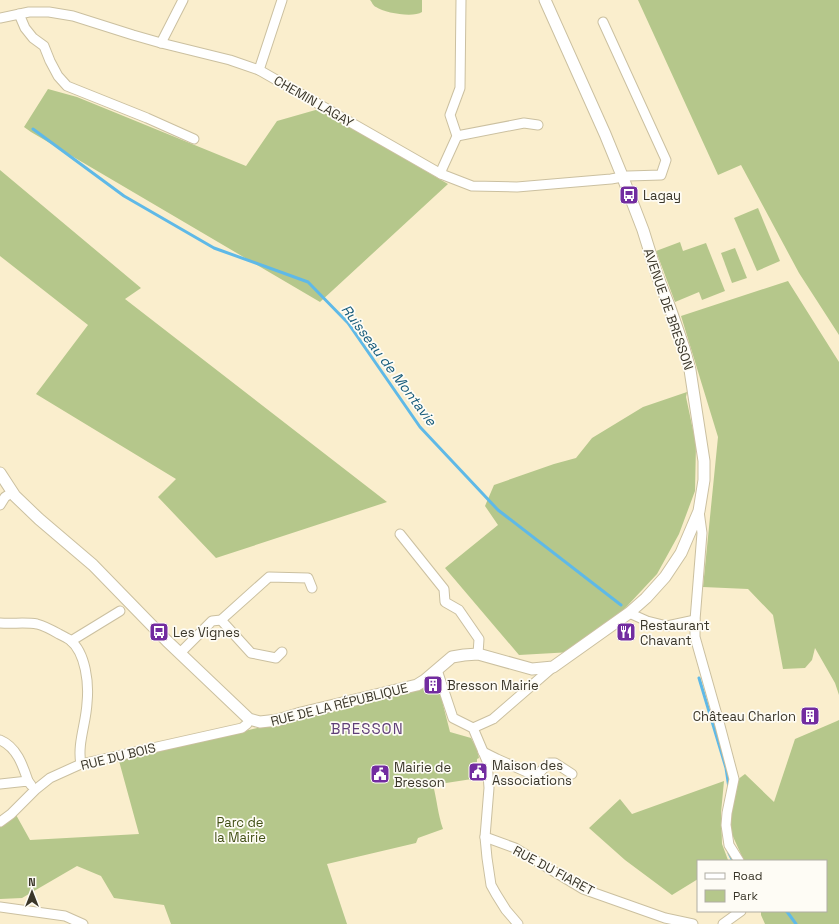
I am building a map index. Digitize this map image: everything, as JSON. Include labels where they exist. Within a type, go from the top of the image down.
[{"type":"street","points":[[161,43],[183,0]]},
{"type":"street","points":[[259,70],[282,0]]},
{"type":"street","points":[[441,174],[457,136],[450,115],[460,88],[461,0]]},
{"type":"street","name":"AVENUE DE BRESSON","points":[[545,0],[623,178],[643,230],[657,275],[684,348],[690,370],[704,461],[704,480],[699,511],[682,553],[665,577],[651,593],[629,613],[553,667]]},
{"type":"street","name":"CHEMIN LAGAY","points":[[0,18],[29,12],[49,12],[73,16],[161,43],[230,60],[259,70],[441,174],[472,186],[517,187],[623,178],[628,176],[661,175],[666,160],[603,22]]},
{"type":"street","points":[[19,14],[25,28],[32,38],[44,46],[58,76],[67,86],[147,118],[194,140]]},
{"type":"street","points":[[457,136],[524,123],[538,125]]},
{"type":"street","points":[[0,473],[15,496],[39,519],[93,565],[180,653],[249,719]]},
{"type":"street","points":[[0,505],[5,498],[13,492]]},
{"type":"street","points":[[699,511],[702,533],[695,637],[734,779],[726,825],[729,845],[738,860]]},
{"type":"street","points":[[400,534],[444,589],[446,602],[460,610],[479,639],[478,654]]},
{"type":"street","points":[[180,653],[212,621],[222,620],[269,578],[308,578],[312,588]]},
{"type":"street","points":[[71,641],[120,611]]},
{"type":"street","points":[[629,613],[647,621],[667,626],[695,620]]},
{"type":"street","points":[[222,620],[251,653],[276,658],[282,652]]},
{"type":"street","points":[[0,623],[37,624],[51,628],[71,641],[76,648],[84,662],[87,678],[87,703],[81,741],[81,764]]},
{"type":"street","name":"RUE DE LA RÉPUBLIQUE","points":[[249,719],[260,722],[278,720],[417,685],[452,657],[478,654],[532,669],[553,667]]},
{"type":"street","points":[[473,728],[493,720],[553,667]]},
{"type":"street","points":[[437,670],[453,718],[473,728],[487,761],[490,788],[485,837],[491,885],[506,910],[518,924]]},
{"type":"street","name":"RUE DU BOIS","points":[[0,822],[50,778],[81,764],[238,729],[245,726],[249,719]]},
{"type":"street","points":[[0,740],[12,749],[19,757],[28,782],[35,790]]},
{"type":"street","points":[[483,752],[536,776],[549,763],[555,763],[572,774]]},
{"type":"street","points":[[0,784],[28,782]]},
{"type":"street","name":"RUE DU FIARET","points":[[485,837],[515,848],[583,889],[665,918],[693,924]]},
{"type":"street","points":[[0,906],[65,916],[84,924]]},
{"type":"street","points":[[723,924],[740,912]]},
{"type":"green space","points":[[370,0],[422,0],[422,12],[412,15],[392,13],[373,5]]},
{"type":"green space","points":[[638,0],[839,0],[839,335],[799,273],[741,165],[718,175]]},
{"type":"green space","points":[[48,89],[77,97],[246,166],[277,121],[319,109],[448,184],[320,302],[24,127]]},
{"type":"green space","points":[[0,170],[141,288],[125,299],[387,502],[216,558],[158,497],[176,479],[36,394],[88,325],[0,256]]},
{"type":"green space","points":[[758,208],[780,261],[757,271],[734,218]]},
{"type":"green space","points":[[680,242],[683,251],[706,243],[725,291],[702,300],[699,292],[675,302],[656,251]]},
{"type":"green space","points":[[735,248],[747,278],[732,283],[721,253]]},
{"type":"green space","points":[[788,281],[839,362],[839,695],[835,683],[815,648],[812,660],[805,668],[783,669],[773,615],[748,589],[703,587],[718,437],[681,316]]},
{"type":"green space","points":[[687,392],[686,397],[696,444],[695,491],[679,534],[657,574],[615,619],[572,652],[519,655],[445,568],[498,525],[485,506],[494,485],[576,458],[592,438],[643,407]]},
{"type":"green space","name":"Parc de la Mairie","points":[[438,685],[450,732],[471,738],[477,749],[479,758],[477,759],[477,762],[470,763],[472,779],[433,785],[443,829],[418,838],[416,843],[327,864],[347,924],[171,924],[164,905],[114,898],[101,876],[77,866],[22,898],[0,899],[0,820],[15,813],[30,840],[139,834],[119,761]]},
{"type":"green space","points":[[839,720],[839,924],[765,924],[761,912],[827,912],[827,860],[744,860],[726,821],[737,780],[745,774],[774,802],[795,739]]},
{"type":"green space","points":[[724,781],[721,813],[722,844],[728,860],[697,860],[697,880],[672,895],[625,860],[589,828],[620,799],[632,814]]},
{"type":"waterway","name":"Ruisseau de Montavie","points":[[33,129],[124,196],[214,248],[308,282],[348,323],[420,427],[498,510],[621,605]]},
{"type":"waterway","name":"Ruisseau de Montavie","points":[[699,678],[726,768],[729,788]]},
{"type":"waterway","name":"Ruisseau de Montavie","points":[[729,853],[732,860]]},
{"type":"waterway","name":"Ruisseau de Montavie","points":[[787,912],[796,924]]},
{"type":"place","name":"Lagay","points":[[629,195]]},
{"type":"place","name":"Les Vignes","points":[[159,632]]},
{"type":"place","name":"Restaurant Chavant","points":[[626,632]]},
{"type":"place","name":"Bresson Mairie","points":[[433,685]]},
{"type":"place","name":"Château Charlon","points":[[810,716]]},
{"type":"place","name":"Maison des Associations","points":[[478,772]]},
{"type":"place","name":"Mairie de Bresson","points":[[380,774]]},
{"type":"district","name":"BRESSON","points":[[367,729]]}]
